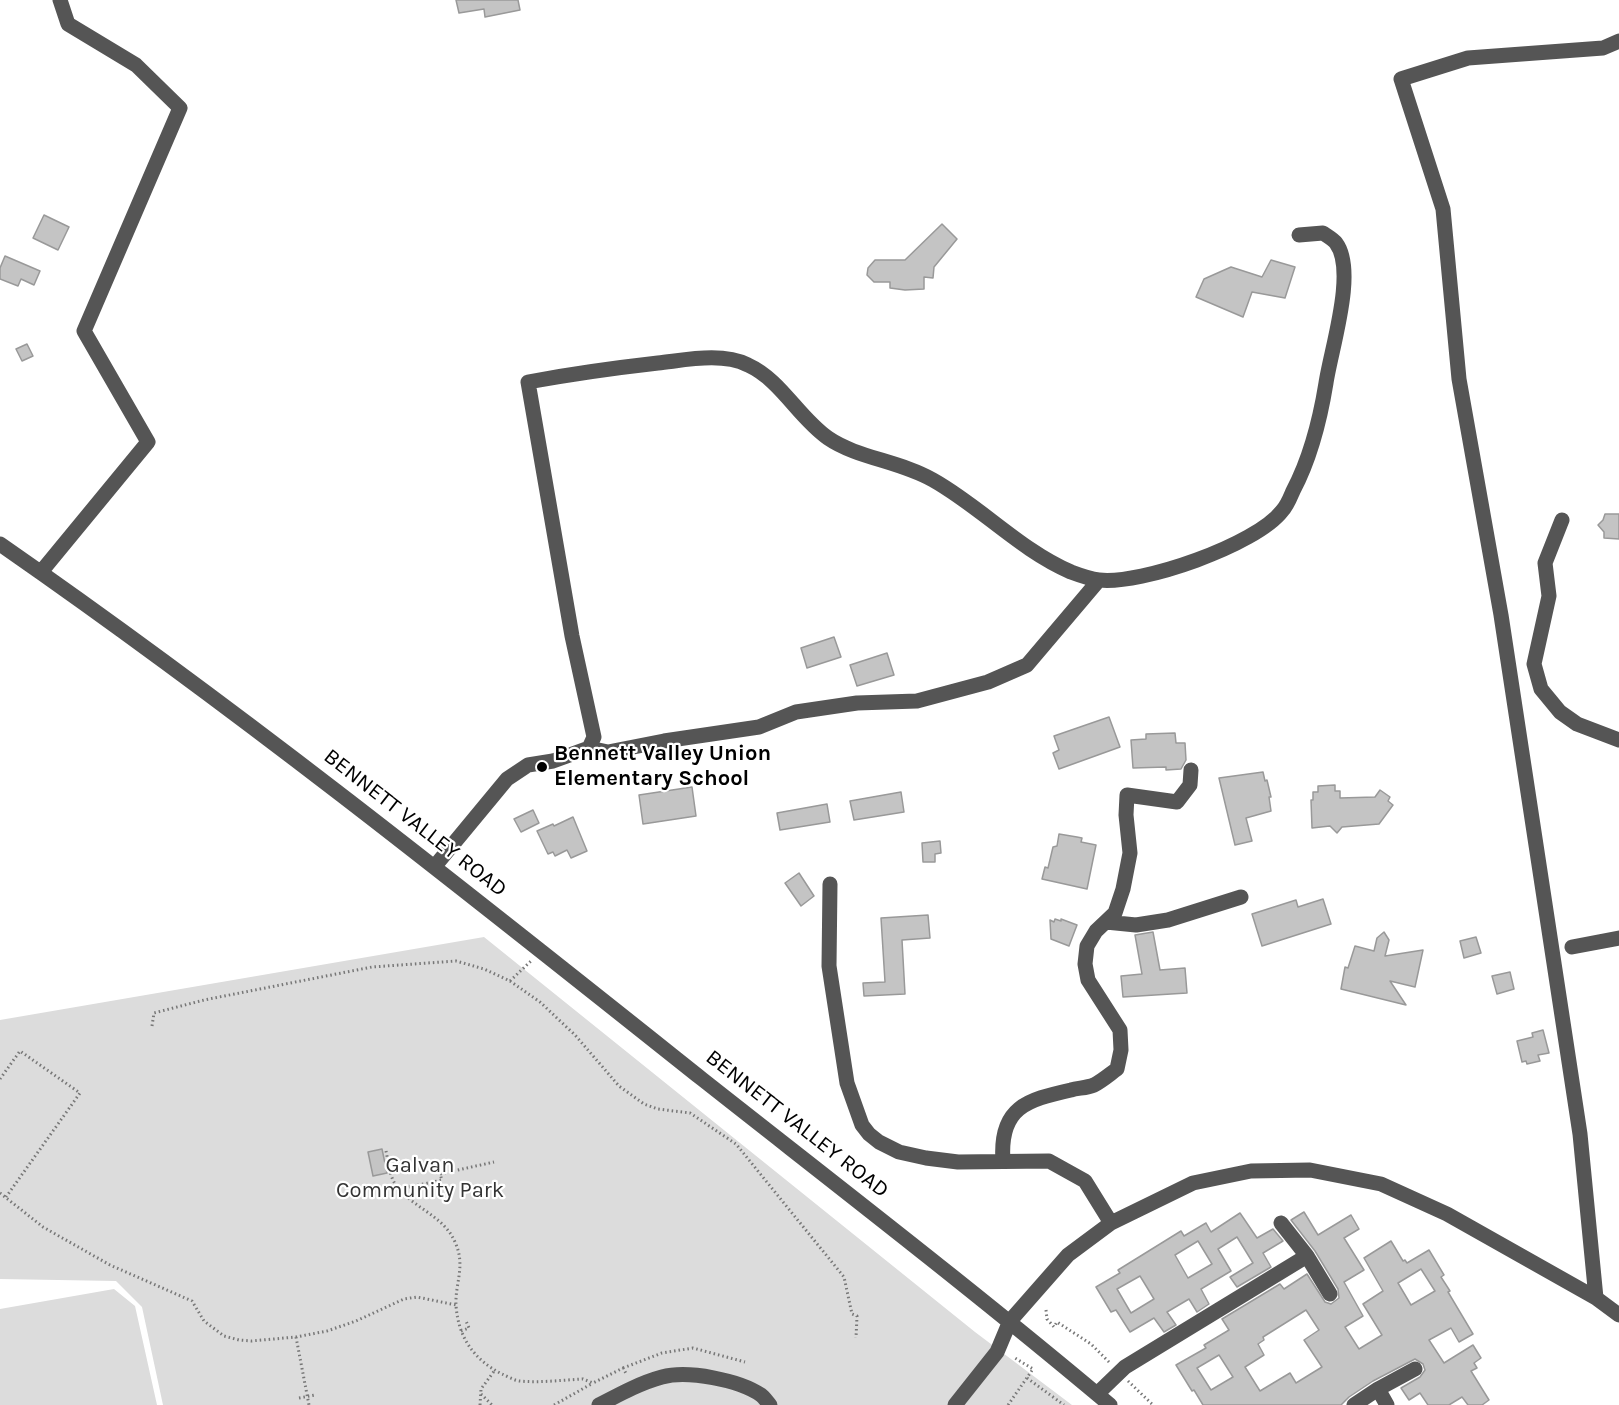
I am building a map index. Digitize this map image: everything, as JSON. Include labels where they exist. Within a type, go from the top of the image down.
[{"type":"street","points":[[41,572],[148,442],[84,331],[180,108],[136,65],[68,24],[60,0]]},
{"type":"street","points":[[1596,1298],[1578,1123],[1501,615],[1459,379],[1443,209],[1401,79],[1468,58],[1603,48],[1619,41]]},
{"type":"street","points":[[589,748],[594,737],[572,636],[528,381],[685,360],[725,358],[748,364],[769,378],[807,421],[830,439],[861,453],[905,466],[934,480],[1027,547],[1071,572],[1099,580],[1137,578],[1196,561],[1257,533],[1282,512],[1300,478],[1316,435],[1345,285],[1343,256],[1336,242],[1323,233],[1299,235]]},
{"type":"street","points":[[1562,519],[1545,563],[1549,596],[1534,664],[1541,689],[1560,712],[1577,724],[1619,740]]},
{"type":"street","name":"BENNETT VALLEY ROAD","points":[[0,544],[221,702],[435,866],[1010,1321],[1110,1405]]},
{"type":"street","points":[[435,866],[507,778],[528,765],[553,761],[589,748],[608,752],[664,741],[759,728],[796,712],[857,703],[917,701],[988,682],[1027,665],[1099,580]]},
{"type":"street","points":[[1003,1161],[1002,1145],[1008,1123],[1022,1105],[1043,1096],[1094,1085],[1117,1069],[1121,1050],[1120,1030],[1088,980],[1085,964],[1087,946],[1096,931],[1115,913],[1123,889],[1130,852],[1126,815],[1127,795],[1178,802],[1190,785],[1191,770]]},
{"type":"street","points":[[831,884],[830,966],[847,1083],[862,1125],[879,1142],[899,1152],[926,1158],[958,1162],[1049,1161],[1085,1181],[1111,1223]]},
{"type":"street","points":[[1106,922],[1136,925],[1168,920],[1241,897]]},
{"type":"street","points":[[1572,947],[1619,938]]},
{"type":"street","points":[[956,1405],[997,1352],[1010,1321],[1068,1255],[1111,1223],[1193,1183],[1251,1171],[1310,1170],[1381,1184],[1447,1214],[1596,1298],[1619,1315]]},
{"type":"street","points":[[1281,1223],[1307,1256],[1330,1294]]},
{"type":"street","points":[[1097,1394],[1120,1373],[1307,1256]]},
{"type":"street","points":[[1354,1405],[1415,1369]]},
{"type":"street","points":[[599,1405],[634,1387],[665,1376],[698,1375],[733,1382],[761,1395],[770,1405]]},
{"type":"street","points":[[1378,1389],[1386,1405]]},
{"type":"path","points":[[510,981],[543,951]]},
{"type":"path","points":[[152,1026],[154,1013],[204,1000],[372,967],[456,961],[484,969],[510,981],[540,1002],[582,1043],[620,1086],[644,1104],[658,1109],[690,1113],[736,1144],[844,1277],[852,1314],[857,1316],[856,1338]]},
{"type":"path","points":[[0,1079],[20,1051],[80,1093],[6,1197]]},
{"type":"path","points":[[386,1151],[393,1180],[405,1196],[442,1224],[456,1243],[461,1261],[456,1305],[462,1335],[475,1355],[495,1370],[517,1381],[583,1379],[593,1383]]},
{"type":"path","points":[[400,1189],[442,1180],[440,1174],[494,1162]]},
{"type":"path","points":[[0,1193],[43,1227],[110,1265],[192,1301],[204,1321],[224,1336],[251,1341],[296,1337],[327,1331],[404,1299],[417,1297],[456,1305]]},
{"type":"path","points":[[1046,1310],[1047,1319],[1054,1327],[1057,1322],[1091,1344],[1153,1405]]},
{"type":"path","points":[[461,1331],[469,1328],[466,1321]]},
{"type":"path","points":[[296,1337],[309,1405]]},
{"type":"path","points":[[554,1405],[623,1368],[662,1353],[693,1348],[745,1362]]},
{"type":"path","points":[[1008,1405],[1033,1369],[1015,1358]]},
{"type":"path","points":[[623,1368],[634,1387]]},
{"type":"path","points":[[480,1405],[481,1389],[495,1370]]},
{"type":"path","points":[[1027,1378],[1064,1405]]},
{"type":"path","points":[[481,1394],[492,1405]]},
{"type":"path","points":[[299,1398],[315,1395]]},
{"type":"green space","name":"Galvan Community Park","points":[[484,937],[975,1332],[1072,1405],[163,1405],[142,1307],[116,1281],[0,1279],[0,1020]]},
{"type":"green space","points":[[114,1289],[135,1306],[157,1405],[0,1405],[0,1309]]},
{"type":"building","points":[[456,0],[518,0],[520,10],[485,17],[484,9],[459,13]]},
{"type":"building","points":[[44,215],[69,227],[58,250],[33,238]]},
{"type":"building","points":[[942,224],[957,239],[934,267],[933,278],[924,277],[924,289],[890,288],[890,282],[874,282],[867,275],[868,268],[875,260],[905,260]]},
{"type":"building","points":[[5,256],[40,271],[34,285],[21,279],[18,286],[0,279],[0,268]]},
{"type":"building","points":[[1271,260],[1295,267],[1285,298],[1252,292],[1243,317],[1196,297],[1204,279],[1231,267],[1262,277]]},
{"type":"building","points":[[27,344],[33,356],[22,361],[16,349]]},
{"type":"building","points":[[1605,514],[1619,514],[1619,539],[1604,538],[1604,532],[1598,525]]},
{"type":"building","points":[[834,637],[841,657],[807,668],[801,648]]},
{"type":"building","points":[[887,653],[894,675],[857,686],[850,665]]},
{"type":"building","points":[[1109,717],[1120,747],[1059,769],[1053,753],[1059,750],[1054,736]]},
{"type":"building","points":[[1175,733],[1176,743],[1185,743],[1186,760],[1181,769],[1133,768],[1131,740],[1146,739],[1146,734]]},
{"type":"building","points":[[1263,772],[1271,797],[1269,797],[1271,811],[1246,818],[1252,841],[1235,845],[1219,778]]},
{"type":"building","points":[[1335,785],[1335,791],[1340,791],[1340,798],[1375,797],[1380,790],[1390,797],[1388,801],[1393,805],[1379,824],[1342,827],[1337,833],[1330,826],[1312,828],[1313,792],[1318,792],[1318,786]]},
{"type":"building","points":[[692,787],[696,816],[643,824],[639,795]]},
{"type":"building","points":[[901,792],[904,812],[854,820],[850,801]]},
{"type":"building","points":[[827,804],[830,822],[780,830],[777,813]]},
{"type":"building","points":[[533,810],[539,823],[521,832],[514,819]]},
{"type":"building","points":[[573,817],[587,851],[571,858],[567,850],[555,856],[553,852],[548,854],[537,831]]},
{"type":"building","points":[[1059,834],[1082,838],[1081,842],[1096,845],[1087,889],[1042,879],[1045,867],[1048,868],[1053,847],[1057,846]]},
{"type":"building","points":[[940,841],[941,853],[935,854],[935,862],[923,862],[922,843]]},
{"type":"building","points":[[799,873],[814,896],[801,906],[785,883]]},
{"type":"building","points":[[1323,899],[1331,924],[1262,946],[1252,914],[1296,900],[1298,907]]},
{"type":"building","points":[[928,915],[930,938],[902,940],[905,994],[864,996],[863,983],[885,982],[881,918]]},
{"type":"building","points":[[1055,919],[1077,925],[1069,946],[1051,939],[1050,920],[1054,922]]},
{"type":"building","points":[[1153,932],[1160,970],[1185,968],[1187,993],[1123,997],[1121,976],[1142,974],[1135,935]]},
{"type":"building","points":[[1384,932],[1389,940],[1385,956],[1423,950],[1415,987],[1390,981],[1406,1005],[1341,989],[1345,967],[1348,968],[1355,946],[1374,951],[1377,938]]},
{"type":"building","points":[[1476,937],[1481,953],[1464,958],[1460,941]]},
{"type":"building","points":[[1510,972],[1514,989],[1497,994],[1492,976]]},
{"type":"building","points":[[1543,1030],[1549,1053],[1538,1055],[1540,1061],[1527,1064],[1526,1061],[1522,1062],[1517,1041],[1533,1037],[1532,1033]]},
{"type":"building","points":[[382,1149],[387,1173],[373,1176],[368,1152]]},
{"type":"building","points":[[1304,1212],[1318,1235],[1351,1215],[1359,1229],[1344,1238],[1364,1270],[1344,1282],[1363,1316],[1345,1327],[1359,1349],[1382,1335],[1363,1304],[1383,1291],[1364,1258],[1391,1241],[1403,1261],[1407,1263],[1429,1250],[1444,1275],[1441,1277],[1450,1291],[1448,1292],[1473,1334],[1459,1342],[1451,1328],[1429,1340],[1444,1363],[1473,1345],[1481,1358],[1474,1363],[1477,1368],[1471,1371],[1489,1400],[1482,1405],[1468,1405],[1462,1397],[1449,1405],[1428,1405],[1420,1393],[1409,1400],[1401,1388],[1420,1377],[1425,1370],[1423,1364],[1415,1359],[1373,1381],[1341,1405],[1203,1405],[1176,1365],[1206,1348],[1204,1345],[1229,1330],[1222,1319],[1280,1284],[1284,1289],[1307,1274],[1325,1302],[1331,1304],[1339,1298],[1338,1289],[1315,1251],[1291,1220]],"holes":[[[1421,1269],[1435,1291],[1411,1305],[1398,1283]],[[1306,1310],[1319,1330],[1304,1340],[1322,1367],[1296,1383],[1290,1373],[1260,1391],[1245,1367],[1264,1355],[1258,1344],[1264,1340],[1263,1337]],[[1219,1355],[1233,1377],[1211,1390],[1197,1368]]]},
{"type":"building","points":[[1240,1213],[1257,1238],[1273,1229],[1283,1241],[1263,1253],[1271,1267],[1237,1287],[1230,1277],[1253,1263],[1237,1237],[1218,1249],[1231,1271],[1201,1289],[1209,1304],[1197,1312],[1189,1299],[1167,1312],[1176,1325],[1164,1332],[1154,1318],[1130,1332],[1116,1310],[1111,1312],[1096,1287],[1120,1273],[1118,1270],[1181,1231],[1184,1236],[1206,1223],[1211,1232]],"holes":[[[1198,1241],[1212,1264],[1188,1278],[1175,1255]],[[1140,1276],[1154,1299],[1131,1313],[1117,1289]]]},
{"type":"place","name":"Bennett Valley Union Elementary School","points":[[542,767]]}]
